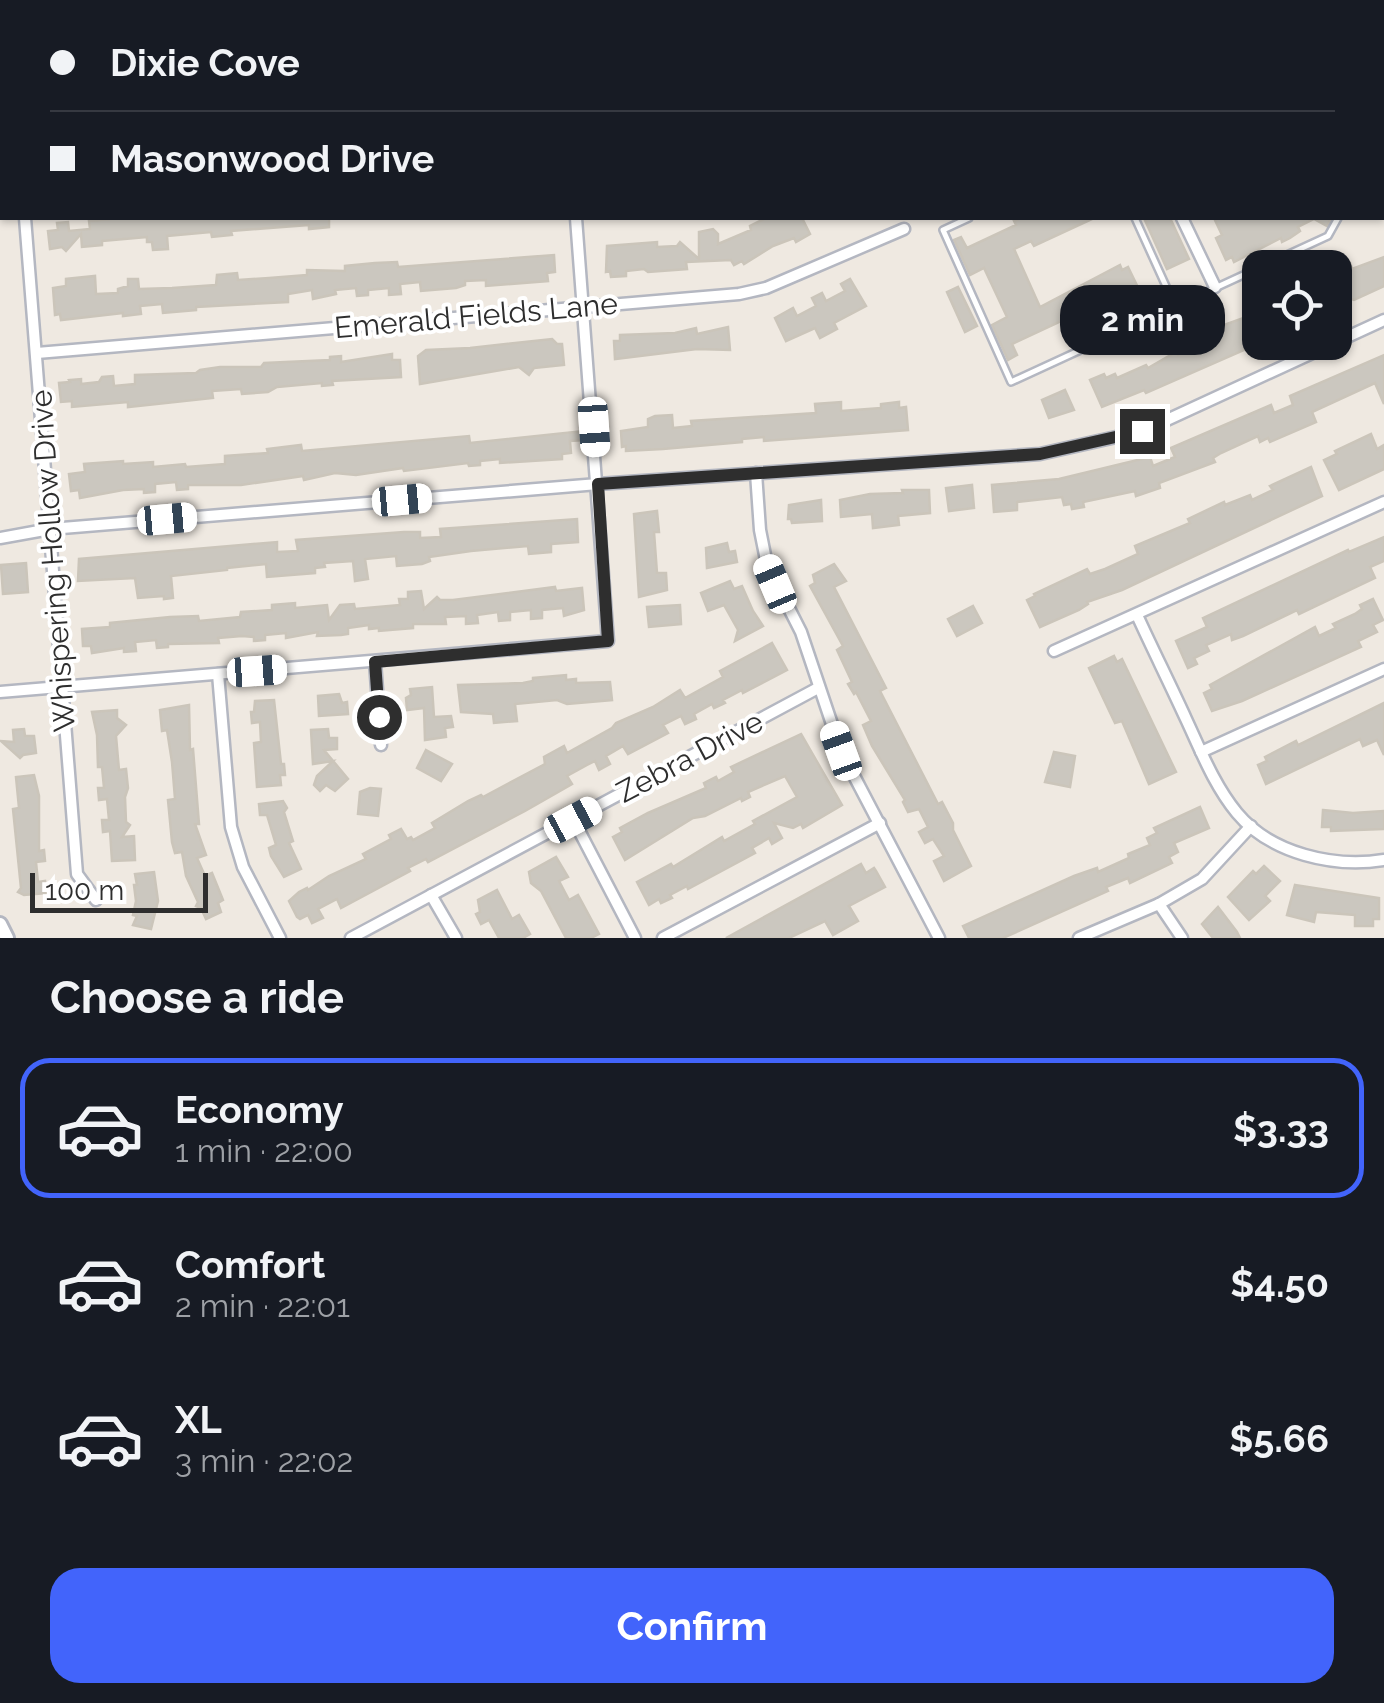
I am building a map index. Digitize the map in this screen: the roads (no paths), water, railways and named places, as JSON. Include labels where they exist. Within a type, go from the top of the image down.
[{"type":"street","name":"Whispering Hollow Drive","points":[[25,220],[77,874],[96,900]]},
{"type":"street","points":[[0,692],[608,641],[576,220]]},
{"type":"street","points":[[1183,220],[1214,287]]},
{"type":"street","name":"Emerald Fields Lane","points":[[37,352],[740,294],[766,288],[904,229]]},
{"type":"street","points":[[0,538],[50,529],[598,484],[1040,454],[1142,431],[1384,320]]},
{"type":"street","points":[[756,474],[767,565],[801,632],[841,751],[939,938]]},
{"type":"street","points":[[1054,651],[1384,502]]},
{"type":"street","points":[[1137,615],[1224,796],[1251,826],[1287,848],[1332,862],[1384,860]]},
{"type":"street","points":[[375,662],[381,745]]},
{"type":"street","points":[[1202,752],[1384,668]]},
{"type":"street","points":[[218,674],[231,827],[243,867],[280,938]]},
{"type":"street","name":"Zebra Drive","points":[[351,938],[818,688]]},
{"type":"street","points":[[573,820],[635,938]]},
{"type":"street","points":[[663,938],[880,823]]},
{"type":"street","points":[[1080,938],[1159,904],[1202,879],[1251,826]]},
{"type":"street","points":[[431,895],[456,938]]},
{"type":"street","points":[[1159,904],[1182,938]]},
{"type":"street","points":[[0,924],[6,938]]},
{"type":"lane","points":[[965,220],[943,230],[1011,382],[1328,236],[1337,220]]},
{"type":"lane","points":[[1135,220],[1175,306]]}]
